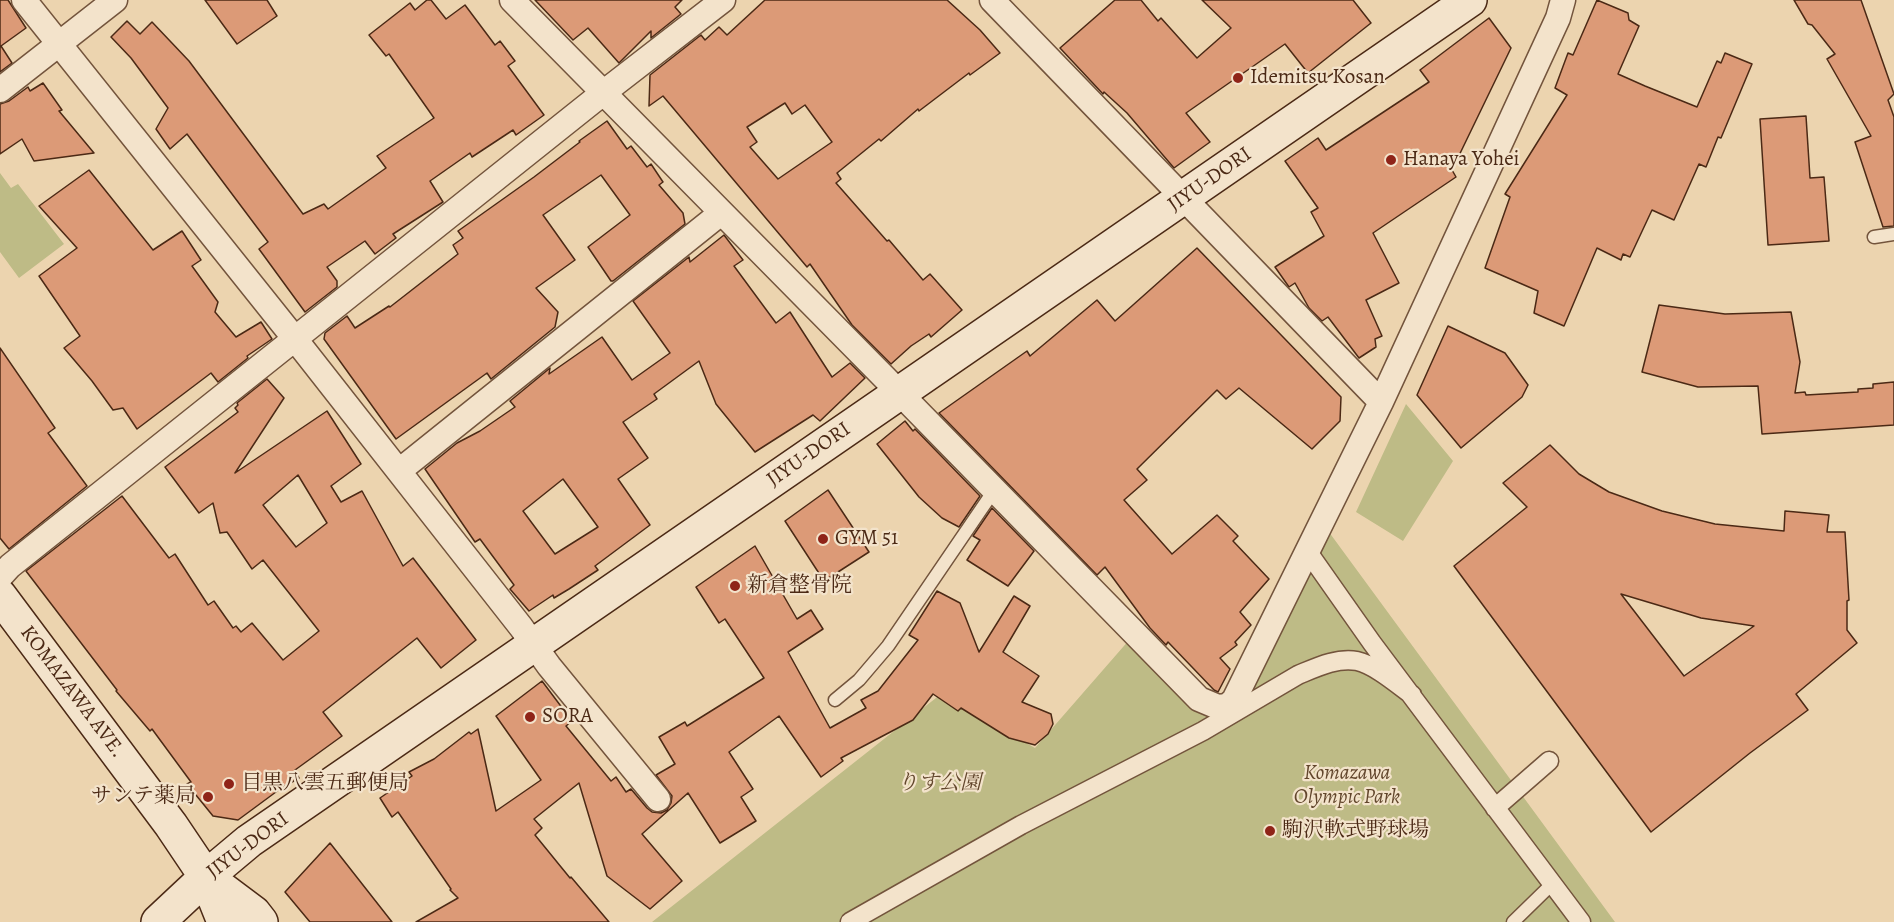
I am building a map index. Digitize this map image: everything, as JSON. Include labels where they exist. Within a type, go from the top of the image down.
[{"type":"main road","name":"JIYU-DORI","points":[[158,922],[249,841],[1470,0]]},
{"type":"main road","name":"KOMAZAWA AVE.","points":[[0,596],[171,825],[206,877],[224,922]]},
{"type":"main road","name":"KOMAZAWA AVE.","points":[[206,877],[254,913],[261,922]]},
{"type":"street","points":[[24,0],[658,799]]},
{"type":"street","points":[[0,90],[114,0]]},
{"type":"street","points":[[512,0],[1199,699],[1218,707],[1227,706],[1234,700],[1381,402],[1558,18],[1563,0]]},
{"type":"street","points":[[0,577],[10,566],[723,0]]},
{"type":"street","points":[[992,0],[1381,402]]},
{"type":"street","points":[[399,471],[721,213]]},
{"type":"street","points":[[1303,561],[1372,643],[1581,922]]},
{"type":"street","points":[[850,922],[1021,825],[1166,751],[1290,680],[1319,666],[1357,661],[1385,675],[1412,695]]},
{"type":"street","points":[[1495,808],[1549,760]]},
{"type":"lane","points":[[1874,237],[1894,234]]},
{"type":"lane","points":[[835,700],[859,680],[888,646],[995,489]]},
{"type":"lane","points":[[1513,922],[1552,884]]},
{"type":"green space","points":[[0,173],[11,188],[18,184],[64,244],[19,278],[0,252]]},
{"type":"green space","points":[[1406,404],[1453,461],[1403,541],[1356,512]]},
{"type":"green space","name":"Komazawa Olympic Park","points":[[1326,528],[1615,922],[652,922],[941,694],[1035,748],[1130,639],[1224,715]]},
{"type":"building","points":[[0,0],[8,0],[26,28],[1,46],[12,63],[0,72]]},
{"type":"building","points":[[205,0],[267,0],[277,16],[237,44]]},
{"type":"building","points":[[427,0],[431,0],[446,19],[465,5],[495,45],[500,41],[515,61],[508,66],[544,115],[516,135],[513,130],[472,157],[470,153],[430,181],[443,202],[393,234],[396,238],[375,254],[365,241],[327,267],[337,281],[337,287],[305,312],[259,249],[268,242],[187,134],[170,149],[156,129],[168,108],[131,58],[111,37],[127,21],[140,34],[152,22],[189,61],[303,214],[324,204],[328,209],[386,168],[377,156],[434,118],[389,54],[386,56],[369,35],[410,3],[415,10]]},
{"type":"building","points":[[535,0],[682,0],[675,7],[681,14],[651,38],[651,31],[619,63],[588,28],[573,40]]},
{"type":"building","points":[[765,0],[947,0],[980,30],[1000,53],[919,111],[918,109],[881,141],[879,139],[837,173],[841,179],[836,183],[887,241],[889,240],[923,280],[930,274],[962,310],[931,337],[929,334],[911,346],[891,364],[852,325],[810,264],[807,267],[663,96],[649,106],[650,75],[701,35],[705,40],[719,27],[727,35]],"holes":[[[785,103],[792,114],[805,105],[832,142],[778,179],[750,147],[757,142],[747,127]]]},
{"type":"building","points":[[1115,0],[1141,0],[1158,21],[1161,18],[1197,58],[1231,28],[1202,0],[1353,0],[1371,23],[1308,73],[1285,44],[1186,113],[1210,142],[1174,168],[1127,113],[1104,92],[1103,94],[1060,48]]},
{"type":"building","points":[[1597,0],[1628,13],[1629,20],[1639,26],[1618,74],[1645,86],[1697,107],[1717,61],[1721,63],[1725,53],[1752,64],[1721,138],[1718,137],[1706,167],[1699,164],[1674,220],[1652,210],[1630,257],[1623,254],[1621,260],[1597,248],[1564,326],[1534,313],[1538,291],[1485,268],[1510,197],[1505,194],[1567,95],[1555,88],[1568,53],[1573,55]]},
{"type":"building","points":[[1794,0],[1861,0],[1894,94],[1888,100],[1894,117],[1894,226],[1883,227],[1855,142],[1871,136],[1827,59],[1835,54],[1812,25],[1808,24]]},
{"type":"building","points":[[1489,18],[1511,48],[1452,170],[1456,177],[1373,233],[1399,283],[1366,300],[1382,336],[1375,339],[1376,347],[1359,358],[1328,317],[1322,321],[1309,308],[1295,283],[1289,287],[1275,267],[1324,236],[1311,212],[1318,208],[1285,161],[1318,138],[1326,150],[1429,82],[1420,70]]},
{"type":"building","points":[[43,83],[62,110],[59,111],[94,153],[34,161],[22,139],[0,154],[0,104],[9,101],[28,87],[30,91]]},
{"type":"building","points":[[1806,116],[1810,178],[1824,177],[1829,241],[1768,245],[1760,119]]},
{"type":"building","points":[[607,121],[627,149],[631,146],[647,167],[651,164],[663,182],[659,185],[683,213],[685,224],[611,281],[588,247],[630,215],[601,175],[543,215],[575,260],[536,288],[558,312],[555,327],[491,379],[487,373],[396,439],[324,339],[325,333],[347,316],[355,328],[390,307],[458,254],[453,245],[463,238],[458,231]]},
{"type":"building","points":[[89,170],[153,250],[182,231],[201,260],[192,266],[218,302],[215,312],[236,337],[261,322],[272,339],[247,356],[248,358],[218,382],[211,373],[137,429],[123,408],[113,410],[64,348],[80,336],[39,276],[77,248],[39,206]]},
{"type":"building","points":[[724,235],[743,260],[734,266],[776,323],[790,312],[832,377],[850,363],[865,378],[820,421],[813,415],[755,452],[716,404],[699,361],[654,394],[657,399],[623,422],[648,458],[618,479],[650,525],[595,566],[598,570],[529,611],[510,589],[514,585],[480,539],[475,542],[425,469],[457,443],[480,431],[515,407],[510,401],[550,368],[549,374],[602,337],[632,380],[670,353],[633,301],[689,257],[690,262]],"holes":[[[563,479],[598,527],[555,554],[523,511]]]},
{"type":"building","points":[[1197,248],[1341,397],[1340,421],[1312,449],[1239,388],[1226,399],[1217,390],[1137,469],[1147,480],[1124,500],[1172,554],[1217,515],[1238,536],[1233,541],[1269,579],[1240,612],[1251,625],[1235,642],[1237,645],[1220,658],[1230,669],[1218,692],[1168,642],[1166,645],[1150,628],[1105,567],[1097,575],[939,413],[1027,351],[1030,356],[1097,300],[1115,321]]},
{"type":"building","points":[[1659,305],[1725,314],[1791,312],[1800,362],[1795,393],[1805,392],[1806,395],[1858,392],[1858,389],[1873,388],[1873,384],[1894,382],[1894,425],[1762,434],[1758,386],[1698,387],[1642,372]]},
{"type":"building","points":[[1448,326],[1505,353],[1528,385],[1522,397],[1461,448],[1417,395]]},
{"type":"building","points":[[0,348],[55,428],[48,433],[87,486],[9,549],[0,538]]},
{"type":"building","points":[[267,379],[284,398],[235,473],[327,411],[361,464],[331,486],[341,502],[362,491],[403,566],[413,558],[476,640],[441,668],[417,638],[323,712],[342,736],[295,770],[299,778],[238,820],[213,816],[187,784],[191,782],[152,729],[150,731],[116,691],[26,571],[122,496],[169,558],[175,554],[208,605],[214,601],[233,628],[236,626],[241,632],[252,623],[283,660],[319,631],[263,560],[252,569],[227,532],[220,533],[213,503],[199,513],[165,467],[238,412],[235,408],[237,403]],"holes":[[[298,475],[327,523],[296,547],[263,505]]]},
{"type":"building","points":[[905,421],[980,496],[959,527],[942,518],[919,497],[877,444]]},
{"type":"building","points":[[1550,445],[1579,474],[1609,492],[1662,511],[1715,524],[1784,531],[1785,511],[1829,515],[1827,532],[1845,532],[1849,600],[1847,601],[1847,630],[1857,643],[1796,694],[1808,710],[1651,832],[1454,566],[1527,507],[1503,483]],"holes":[[[1621,594],[1701,618],[1754,626],[1684,676]]]},
{"type":"building","points":[[828,490],[869,552],[824,581],[785,521]]},
{"type":"building","points":[[992,508],[1034,551],[1008,586],[967,560],[980,540],[973,536]]},
{"type":"building","points":[[755,546],[797,619],[811,610],[823,629],[788,652],[830,728],[866,708],[861,700],[878,691],[918,640],[909,635],[937,591],[960,603],[979,652],[1014,596],[1030,606],[1003,652],[1039,676],[1022,702],[1051,714],[1053,724],[1048,734],[1035,745],[1009,738],[961,708],[958,711],[933,694],[913,720],[841,758],[843,761],[821,777],[779,716],[729,752],[753,789],[741,797],[756,821],[720,843],[688,793],[642,834],[682,881],[650,909],[607,876],[579,783],[534,819],[542,828],[535,835],[609,922],[416,922],[458,898],[450,890],[398,812],[392,817],[380,798],[412,776],[409,772],[434,759],[469,732],[471,734],[478,729],[496,811],[541,780],[496,716],[542,681],[572,721],[566,726],[611,781],[616,777],[626,792],[631,789],[652,812],[661,813],[667,810],[672,796],[656,775],[675,764],[659,737],[685,722],[687,726],[764,678],[725,619],[719,623],[696,587]]},
{"type":"building","points":[[330,843],[392,922],[310,922],[285,892]]},
{"type":"place","name":"Idemitsu Kosan","points":[[1238,78]]},
{"type":"place","name":"Hanaya Yohei","points":[[1391,160]]},
{"type":"place","name":"GYM 51","points":[[823,539]]},
{"type":"place","name":"新倉整骨院","points":[[735,586]]},
{"type":"place","name":"SORA","points":[[530,717]]},
{"type":"place","name":"目黒八雲五郵便局","points":[[229,784]]},
{"type":"place","name":"サンテ薬局","points":[[208,797]]},
{"type":"place","name":"駒沢軟式野球場","points":[[1270,831]]},
{"type":"park label","name":"りす公園","points":[[939,784]]}]
